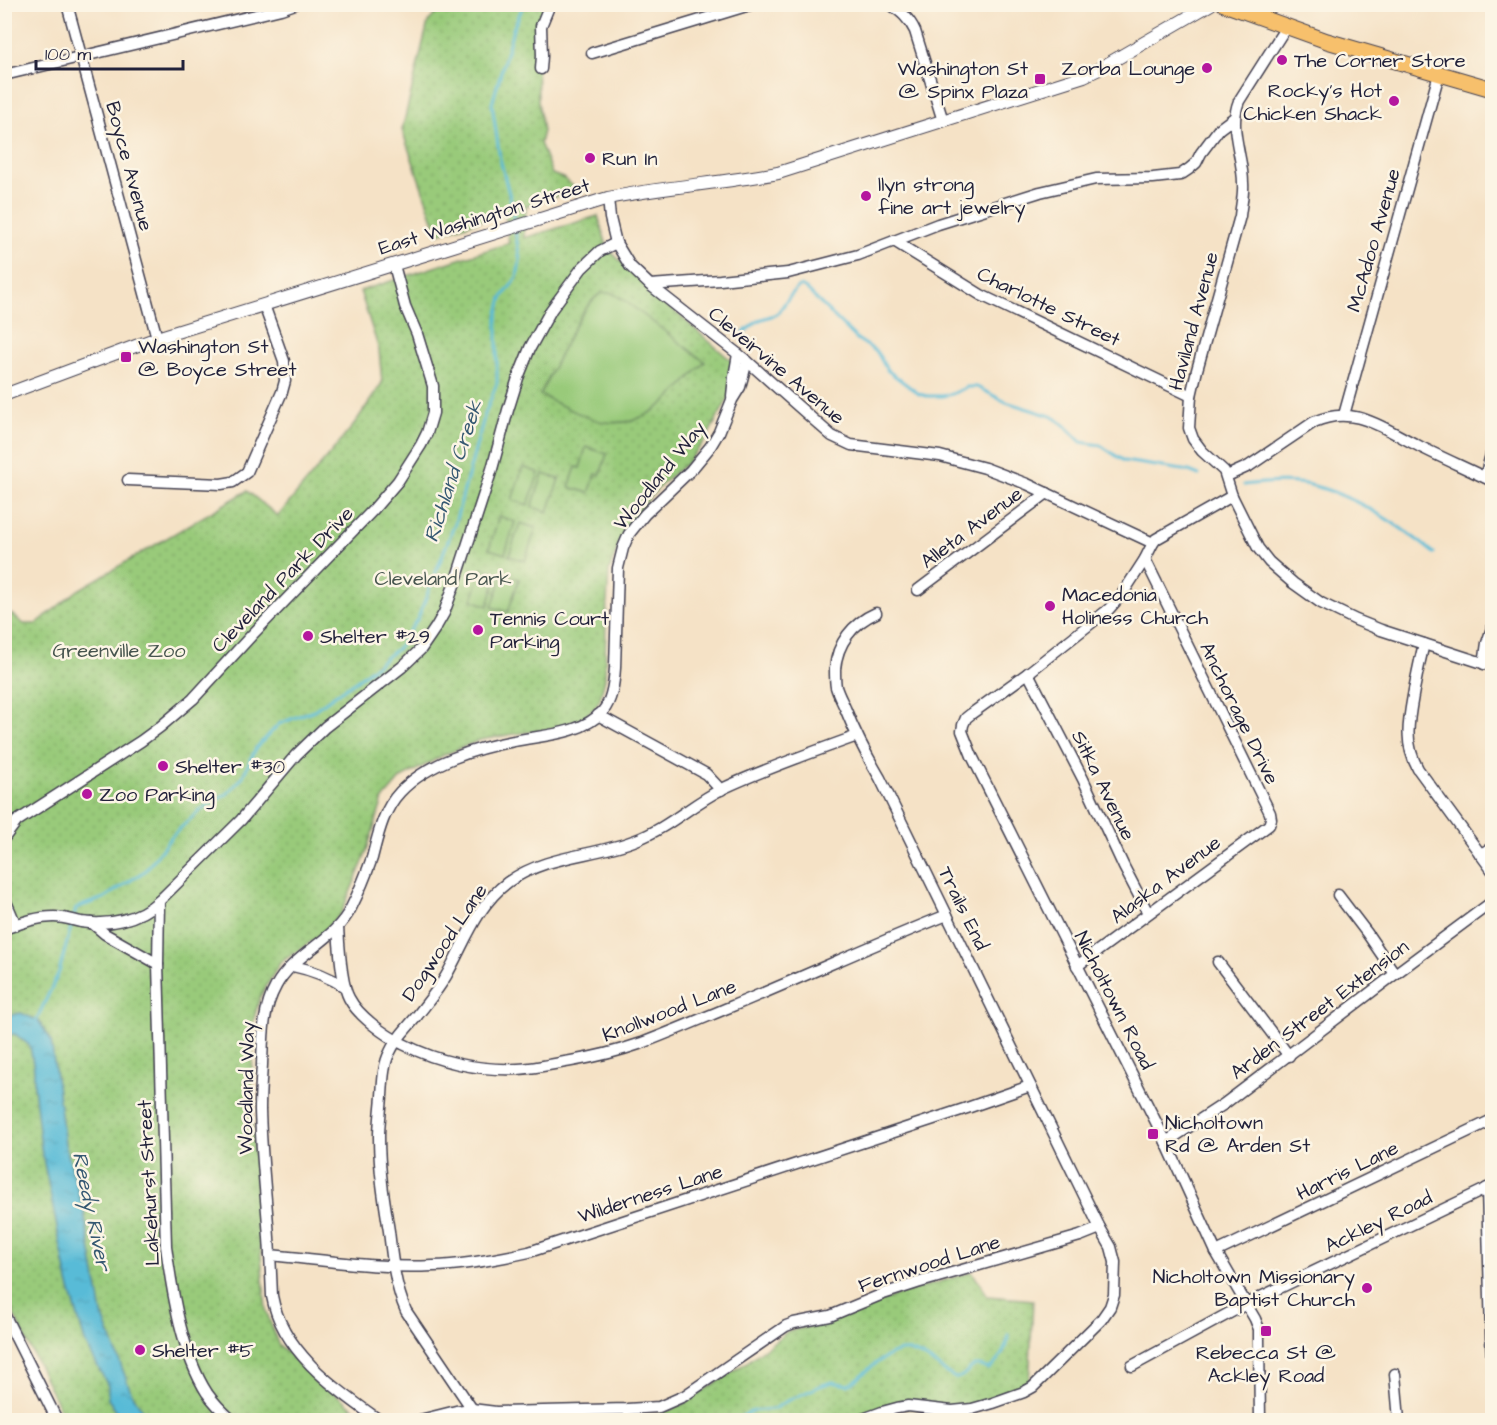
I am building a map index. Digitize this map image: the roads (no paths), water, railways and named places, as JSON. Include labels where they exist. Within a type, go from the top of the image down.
[{"type":"main road","points":[[1224,4],[1286,27],[1492,90]]},
{"type":"street","name":"Boyce Avenue","points":[[67,4],[158,338]]},
{"type":"street","points":[[4,75],[295,4]]},
{"type":"street","points":[[541,69],[540,33],[550,4]]},
{"type":"street","points":[[592,53],[753,4]]},
{"type":"street","points":[[890,4],[911,22],[943,121]]},
{"type":"street","name":"East Washington Street","points":[[4,395],[158,338],[608,198],[636,192],[778,173],[943,121],[1097,70],[1211,4]]},
{"type":"street","name":"Haviland Avenue","points":[[1227,476],[1193,439],[1189,428],[1191,396],[1240,216],[1244,182],[1235,133],[1235,117],[1239,101],[1286,27]]},
{"type":"street","name":"McAdoo Avenue","points":[[1344,415],[1439,74]]},
{"type":"street","points":[[650,285],[788,273],[858,255],[938,224],[1015,199],[1087,180],[1180,175],[1196,163],[1219,129],[1235,117]]},
{"type":"street","name":"Cleveirvine Avenue","points":[[608,198],[616,243],[630,266],[650,285],[742,357],[832,436],[851,445],[957,459],[1047,493],[1153,543]]},
{"type":"street","name":"Charlotte Street","points":[[894,241],[981,295],[1191,396]]},
{"type":"street","points":[[4,929],[31,919],[57,917],[106,923],[124,920],[148,910],[240,820],[296,755],[325,727],[402,667],[421,649],[444,613],[492,469],[515,388],[530,348],[551,310],[582,268],[600,251],[616,243]]},
{"type":"street","name":"Cleveland Park Drive","points":[[4,838],[17,821],[160,727],[193,699],[386,496],[411,462],[430,425],[434,406],[433,386],[417,334],[405,306],[394,265]]},
{"type":"street","points":[[129,480],[221,484],[233,482],[247,472],[285,381],[284,362],[264,305]]},
{"type":"street","name":"Woodland Way","points":[[379,1420],[312,1366],[290,1340],[275,1310],[260,1108],[263,1028],[267,1008],[280,979],[338,927],[350,911],[363,884],[383,818],[389,806],[406,785],[429,770],[465,753],[515,740],[554,735],[586,724],[607,704],[615,668],[618,568],[623,548],[629,534],[645,514],[710,447],[732,400],[734,377],[742,357]]},
{"type":"street","points":[[1492,451],[1489,479],[1418,446],[1373,421],[1344,415],[1325,417],[1314,422],[1249,466],[1227,476],[1232,496],[1258,548],[1269,562],[1293,584],[1321,603],[1356,620],[1488,665],[1487,643],[1492,628]]},
{"type":"street","name":"Alleta Avenue","points":[[918,590],[1047,493]]},
{"type":"street","points":[[1028,672],[1109,609],[1123,593],[1156,539],[1232,496]]},
{"type":"street","name":"Anchorage Drive","points":[[1144,559],[1271,819]]},
{"type":"street","name":"Trails End","points":[[876,613],[866,617],[844,639],[836,659],[836,686],[857,736],[880,778],[1100,1228]]},
{"type":"street","points":[[1424,644],[1408,726],[1411,753],[1418,769],[1492,870]]},
{"type":"street","name":"Nicholtown Road","points":[[1028,672],[966,718],[962,731],[964,739],[1166,1142],[1216,1252],[1255,1319],[1259,1329],[1260,1420]]},
{"type":"street","name":"Sitka Avenue","points":[[1028,672],[1148,913]]},
{"type":"street","points":[[598,715],[706,774],[721,790]]},
{"type":"street","name":"Dogwood Lane","points":[[472,1409],[406,1311],[400,1298],[382,1187],[379,1135],[386,1063],[396,1041],[440,986],[470,928],[481,912],[501,888],[521,874],[566,857],[637,840],[721,790],[764,770],[857,736]]},
{"type":"street","name":"Alaska Avenue","points":[[1077,966],[1269,825],[1271,819]]},
{"type":"street","points":[[1480,854],[1492,848]]},
{"type":"street","points":[[1338,895],[1395,974]]},
{"type":"street","points":[[4,897],[16,925]]},
{"type":"street","name":"Lakehurst Street","points":[[159,901],[158,964],[166,1246],[185,1340],[200,1381],[216,1404],[232,1420]]},
{"type":"street","name":"Arden Street Extension","points":[[1166,1142],[1224,1104],[1492,902]]},
{"type":"street","name":"Knollwood Lane","points":[[338,927],[345,987],[349,999],[371,1024],[396,1041],[423,1054],[462,1065],[534,1068],[606,1054],[651,1039],[947,915]]},
{"type":"street","points":[[87,922],[158,964]]},
{"type":"street","points":[[1218,962],[1289,1056]]},
{"type":"street","name":"Knollwood Lane","points":[[293,966],[314,970],[345,987]]},
{"type":"street","name":"Wilderness Lane","points":[[270,1255],[394,1266],[431,1266],[504,1258],[529,1252],[1030,1086]]},
{"type":"street","name":"Harris Lane","points":[[1216,1252],[1492,1120]]},
{"type":"street","points":[[1490,1187],[1492,1370]]},
{"type":"street","name":"Ackley Road","points":[[1132,1366],[1246,1304],[1490,1187]]},
{"type":"street","points":[[860,1420],[897,1408],[952,1411],[972,1409],[1033,1387],[1090,1332],[1110,1307],[1114,1295],[1115,1262],[1111,1247],[1100,1228]]},
{"type":"street","name":"Fernwood Lane","points":[[420,1420],[472,1409],[496,1412],[659,1407],[691,1392],[786,1326],[830,1316],[883,1294],[1080,1236],[1100,1228]]},
{"type":"street","points":[[4,1314],[57,1420]]},
{"type":"street","points":[[1395,1374],[1399,1420]]},
{"type":"water","points":[[21,1013],[39,1021],[51,1040],[65,1144],[84,1212],[102,1314],[131,1392],[149,1420],[122,1420],[108,1399],[108,1386],[85,1342],[68,1282],[41,1148],[30,1046],[15,1034],[5,1035],[5,1016]]},
{"type":"waterway","name":"Richland Creek","points":[[514,223],[513,209],[500,159],[492,104],[513,29],[524,4]]},
{"type":"waterway","name":"Richland Creek","points":[[74,916],[76,908],[104,898],[145,871],[172,836],[199,811],[227,794],[242,778],[256,748],[279,724],[314,710],[361,677],[398,648],[418,618],[455,523],[485,414],[497,383],[497,317],[502,298],[517,277],[520,260],[515,230]]},
{"type":"waterway","points":[[738,337],[759,320],[777,314],[801,286],[857,339],[877,352],[887,370],[919,394],[942,396],[967,387],[977,387],[1006,402],[1051,416],[1062,423],[1081,442],[1100,445],[1124,461],[1189,471],[1199,475]]},
{"type":"waterway","points":[[1244,485],[1288,482],[1306,484],[1330,491],[1377,513],[1434,553]]},
{"type":"waterway","name":"Richland Creek","points":[[35,1023],[59,972],[72,923]]},
{"type":"waterway","points":[[736,1420],[752,1411],[774,1409],[832,1382],[848,1385],[879,1361],[901,1351],[921,1356],[956,1378],[975,1366],[989,1369],[1002,1354],[1009,1335]]},
{"type":"place","name":"The Corner Store","points":[[1282,60]]},
{"type":"place","name":"Zorba Lounge","points":[[1207,68]]},
{"type":"place","name":"Washington St @ Spinx Plaza","points":[[1040,79]]},
{"type":"place","name":"Rocky's Hot Chicken Shack","points":[[1394,101]]},
{"type":"place","name":"Run In","points":[[590,158]]},
{"type":"place","name":"llyn strong fine art jewelry","points":[[866,196]]},
{"type":"place","name":"Washington St @ Boyce Street","points":[[126,357]]},
{"type":"place","name":"Macedonia Holiness Church","points":[[1050,606]]},
{"type":"place","name":"Tennis Court Parking","points":[[478,630]]},
{"type":"place","name":"Shelter #29","points":[[308,636]]},
{"type":"place","name":"Shelter #30","points":[[163,766]]},
{"type":"place","name":"Zoo Parking","points":[[87,794]]},
{"type":"place","name":"Nicholtown Rd @ Arden St","points":[[1153,1134]]},
{"type":"place","name":"Nicholtown Missionary Baptist Church","points":[[1367,1288]]},
{"type":"place","name":"Rebecca St @ Ackley Road","points":[[1266,1331]]},
{"type":"place","name":"Shelter #5","points":[[140,1350]]},
{"type":"park label","name":"Cleveland Park","points":[[443,578]]},
{"type":"park label","name":"Greenville Zoo","points":[[119,650]]},
{"type":"water label","name":"Reedy River","points":[[92,1211]]}]
